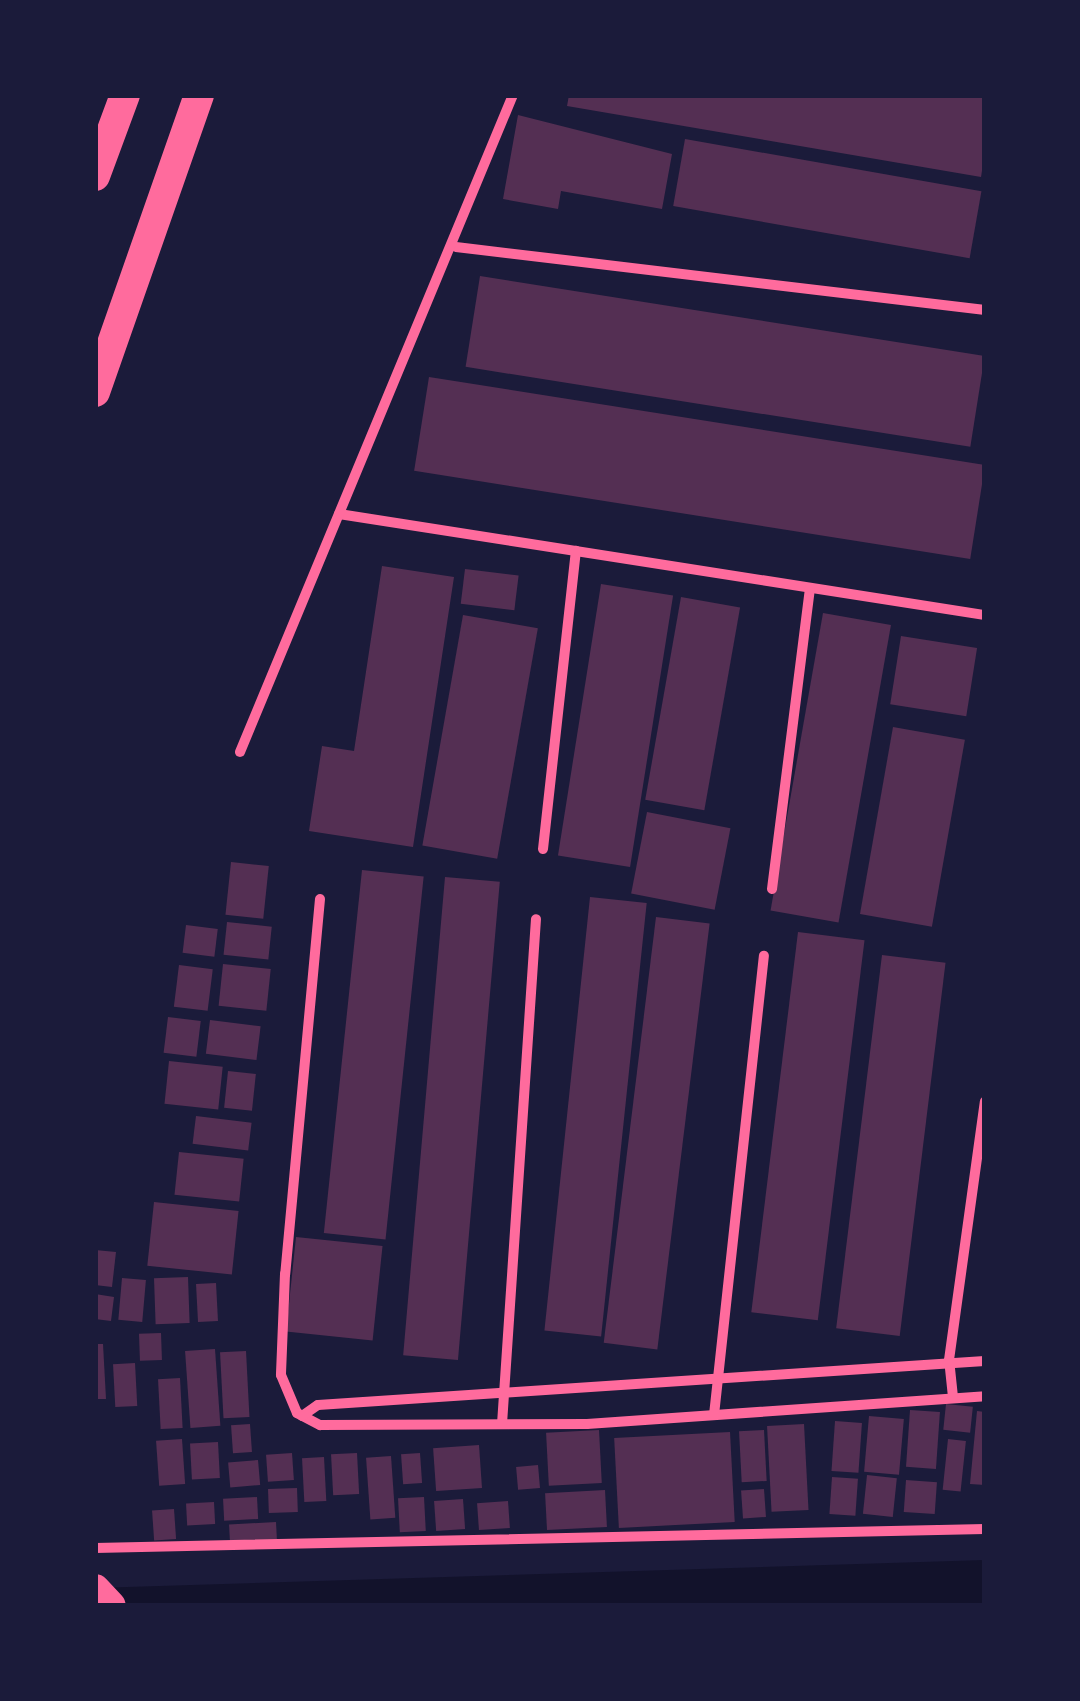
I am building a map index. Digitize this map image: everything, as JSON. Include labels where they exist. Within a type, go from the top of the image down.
[{"type":"highway","points":[[95,176],[125,95]]},
{"type":"highway","points":[[95,392],[199,95]]},
{"type":"highway","points":[[95,1588],[111,1606]]},
{"type":"street","points":[[240,752],[456,246],[513,95]]},
{"type":"street","points":[[456,246],[985,310]]},
{"type":"street","points":[[339,514],[985,615]]},
{"type":"street","points":[[543,848],[576,551]]},
{"type":"street","points":[[772,890],[810,588]]},
{"type":"street","points":[[320,898],[281,1375],[302,1416],[320,1426],[502,1424],[714,1415],[985,1396]]},
{"type":"street","points":[[502,1424],[536,918]]},
{"type":"street","points":[[714,1415],[713,1374],[764,956]]},
{"type":"street","points":[[953,1397],[949,1360],[985,1101]]},
{"type":"street","points":[[302,1416],[318,1405],[501,1398],[713,1374],[985,1360]]},
{"type":"street","points":[[318,1405],[320,1426]]},
{"type":"street","points":[[95,1548],[985,1529]]},
{"type":"shaded area","points":[[985,1560],[985,1606],[95,1606],[95,1588]]},
{"type":"building","points":[[569,95],[985,95],[981,177],[567,106]]},
{"type":"building","points":[[518,115],[672,154],[662,209],[561,191],[558,209],[503,199]]},
{"type":"building","points":[[685,139],[981,191],[970,258],[673,206]]},
{"type":"building","points":[[480,276],[985,356],[970,447],[466,367]]},
{"type":"building","points":[[429,377],[985,465],[970,559],[414,471]]},
{"type":"building","points":[[382,566],[454,577],[413,847],[309,831],[322,746],[354,751]]},
{"type":"building","points":[[465,569],[519,576],[514,610],[461,604]]},
{"type":"building","points":[[601,584],[673,595],[630,867],[558,856]]},
{"type":"building","points":[[681,597],[740,607],[704,810],[645,800]]},
{"type":"building","points":[[823,613],[891,625],[839,922],[771,910]]},
{"type":"building","points":[[463,615],[538,628],[497,859],[422,845]]},
{"type":"building","points":[[901,636],[977,648],[966,716],[890,704]]},
{"type":"building","points":[[893,727],[965,740],[932,927],[860,914]]},
{"type":"building","points":[[647,812],[730,828],[715,910],[631,893]]},
{"type":"building","points":[[231,862],[269,866],[263,919],[225,915]]},
{"type":"building","points":[[362,870],[424,876],[386,1239],[324,1233]]},
{"type":"building","points":[[445,877],[500,882],[458,1360],[403,1355]]},
{"type":"building","points":[[590,897],[647,903],[601,1337],[544,1331]]},
{"type":"building","points":[[656,917],[710,924],[657,1349],[604,1343]]},
{"type":"building","points":[[227,922],[272,927],[268,960],[224,955]]},
{"type":"building","points":[[186,925],[218,929],[214,957],[183,953]]},
{"type":"building","points":[[798,932],[865,940],[818,1320],[751,1312]]},
{"type":"building","points":[[882,955],[946,963],[900,1336],[836,1328]]},
{"type":"building","points":[[223,964],[271,969],[266,1011],[219,1006]]},
{"type":"building","points":[[179,965],[213,969],[208,1011],[174,1007]]},
{"type":"building","points":[[168,1017],[201,1021],[196,1057],[164,1053]]},
{"type":"building","points":[[210,1020],[261,1026],[256,1060],[206,1054]]},
{"type":"building","points":[[169,1061],[223,1067],[218,1109],[165,1104]]},
{"type":"building","points":[[228,1071],[256,1074],[252,1111],[224,1108]]},
{"type":"building","points":[[196,1116],[252,1123],[248,1151],[193,1144]]},
{"type":"building","points":[[179,1152],[244,1159],[239,1202],[175,1195]]},
{"type":"building","points":[[154,1202],[239,1211],[232,1275],[147,1266]]},
{"type":"building","points":[[296,1237],[383,1246],[373,1341],[286,1331]]},
{"type":"building","points":[[95,1250],[116,1252],[112,1287],[95,1285]]},
{"type":"building","points":[[188,1277],[190,1323],[156,1324],[154,1278]]},
{"type":"building","points":[[122,1278],[146,1280],[142,1322],[118,1320]]},
{"type":"building","points":[[216,1283],[218,1321],[198,1322],[196,1284]]},
{"type":"building","points":[[95,1294],[114,1297],[111,1321],[95,1319]]},
{"type":"building","points":[[161,1333],[162,1360],[140,1361],[139,1334]]},
{"type":"building","points":[[95,1344],[103,1344],[106,1399],[95,1399]]},
{"type":"building","points":[[215,1349],[220,1426],[190,1428],[185,1351]]},
{"type":"building","points":[[246,1351],[249,1417],[223,1418],[220,1352]]},
{"type":"building","points":[[135,1363],[137,1406],[115,1407],[113,1364]]},
{"type":"building","points":[[180,1378],[183,1428],[161,1429],[158,1379]]},
{"type":"building","points":[[946,1404],[973,1407],[970,1433],[943,1430]]},
{"type":"building","points":[[910,1410],[940,1412],[936,1469],[906,1467]]},
{"type":"building","points":[[977,1411],[985,1412],[985,1485],[970,1484]]},
{"type":"building","points":[[869,1416],[904,1419],[899,1475],[864,1472]]},
{"type":"building","points":[[835,1421],[862,1423],[858,1473],[832,1471]]},
{"type":"building","points":[[250,1424],[252,1452],[233,1453],[231,1425]]},
{"type":"building","points":[[804,1424],[809,1510],[772,1512],[767,1426]]},
{"type":"building","points":[[599,1430],[602,1483],[549,1486],[546,1433]]},
{"type":"building","points":[[764,1430],[767,1481],[742,1482],[739,1431]]},
{"type":"building","points":[[730,1432],[735,1522],[619,1528],[614,1438]]},
{"type":"building","points":[[182,1439],[185,1484],[159,1486],[156,1441]]},
{"type":"building","points":[[948,1439],[966,1441],[961,1492],[943,1490]]},
{"type":"building","points":[[218,1442],[220,1478],[192,1479],[190,1443]]},
{"type":"building","points":[[479,1445],[482,1488],[436,1491],[433,1448]]},
{"type":"building","points":[[292,1453],[294,1480],[268,1482],[266,1455]]},
{"type":"building","points":[[357,1453],[359,1494],[333,1495],[331,1454]]},
{"type":"building","points":[[420,1453],[422,1483],[403,1484],[401,1454]]},
{"type":"building","points":[[391,1456],[395,1518],[370,1520],[366,1458]]},
{"type":"building","points":[[324,1457],[326,1501],[304,1502],[302,1458]]},
{"type":"building","points":[[258,1460],[260,1485],[230,1488],[228,1463]]},
{"type":"building","points":[[538,1465],[540,1488],[518,1490],[516,1467]]},
{"type":"building","points":[[867,1475],[897,1478],[893,1517],[863,1514]]},
{"type":"building","points":[[832,1477],[858,1479],[855,1516],[829,1514]]},
{"type":"building","points":[[906,1480],[937,1482],[935,1514],[904,1512]]},
{"type":"building","points":[[297,1488],[298,1512],[269,1513],[268,1489]]},
{"type":"building","points":[[764,1489],[766,1517],[743,1519],[741,1491]]},
{"type":"building","points":[[605,1490],[607,1527],[547,1530],[545,1493]]},
{"type":"building","points":[[257,1497],[258,1519],[224,1521],[223,1499]]},
{"type":"building","points":[[424,1497],[426,1531],[400,1532],[398,1498]]},
{"type":"building","points":[[463,1499],[465,1529],[436,1531],[434,1501]]},
{"type":"building","points":[[508,1501],[510,1528],[479,1530],[477,1503]]},
{"type":"building","points":[[214,1502],[215,1524],[187,1525],[186,1503]]},
{"type":"building","points":[[174,1509],[176,1539],[154,1540],[152,1511]]},
{"type":"building","points":[[276,1522],[277,1542],[230,1544],[229,1524]]}]
